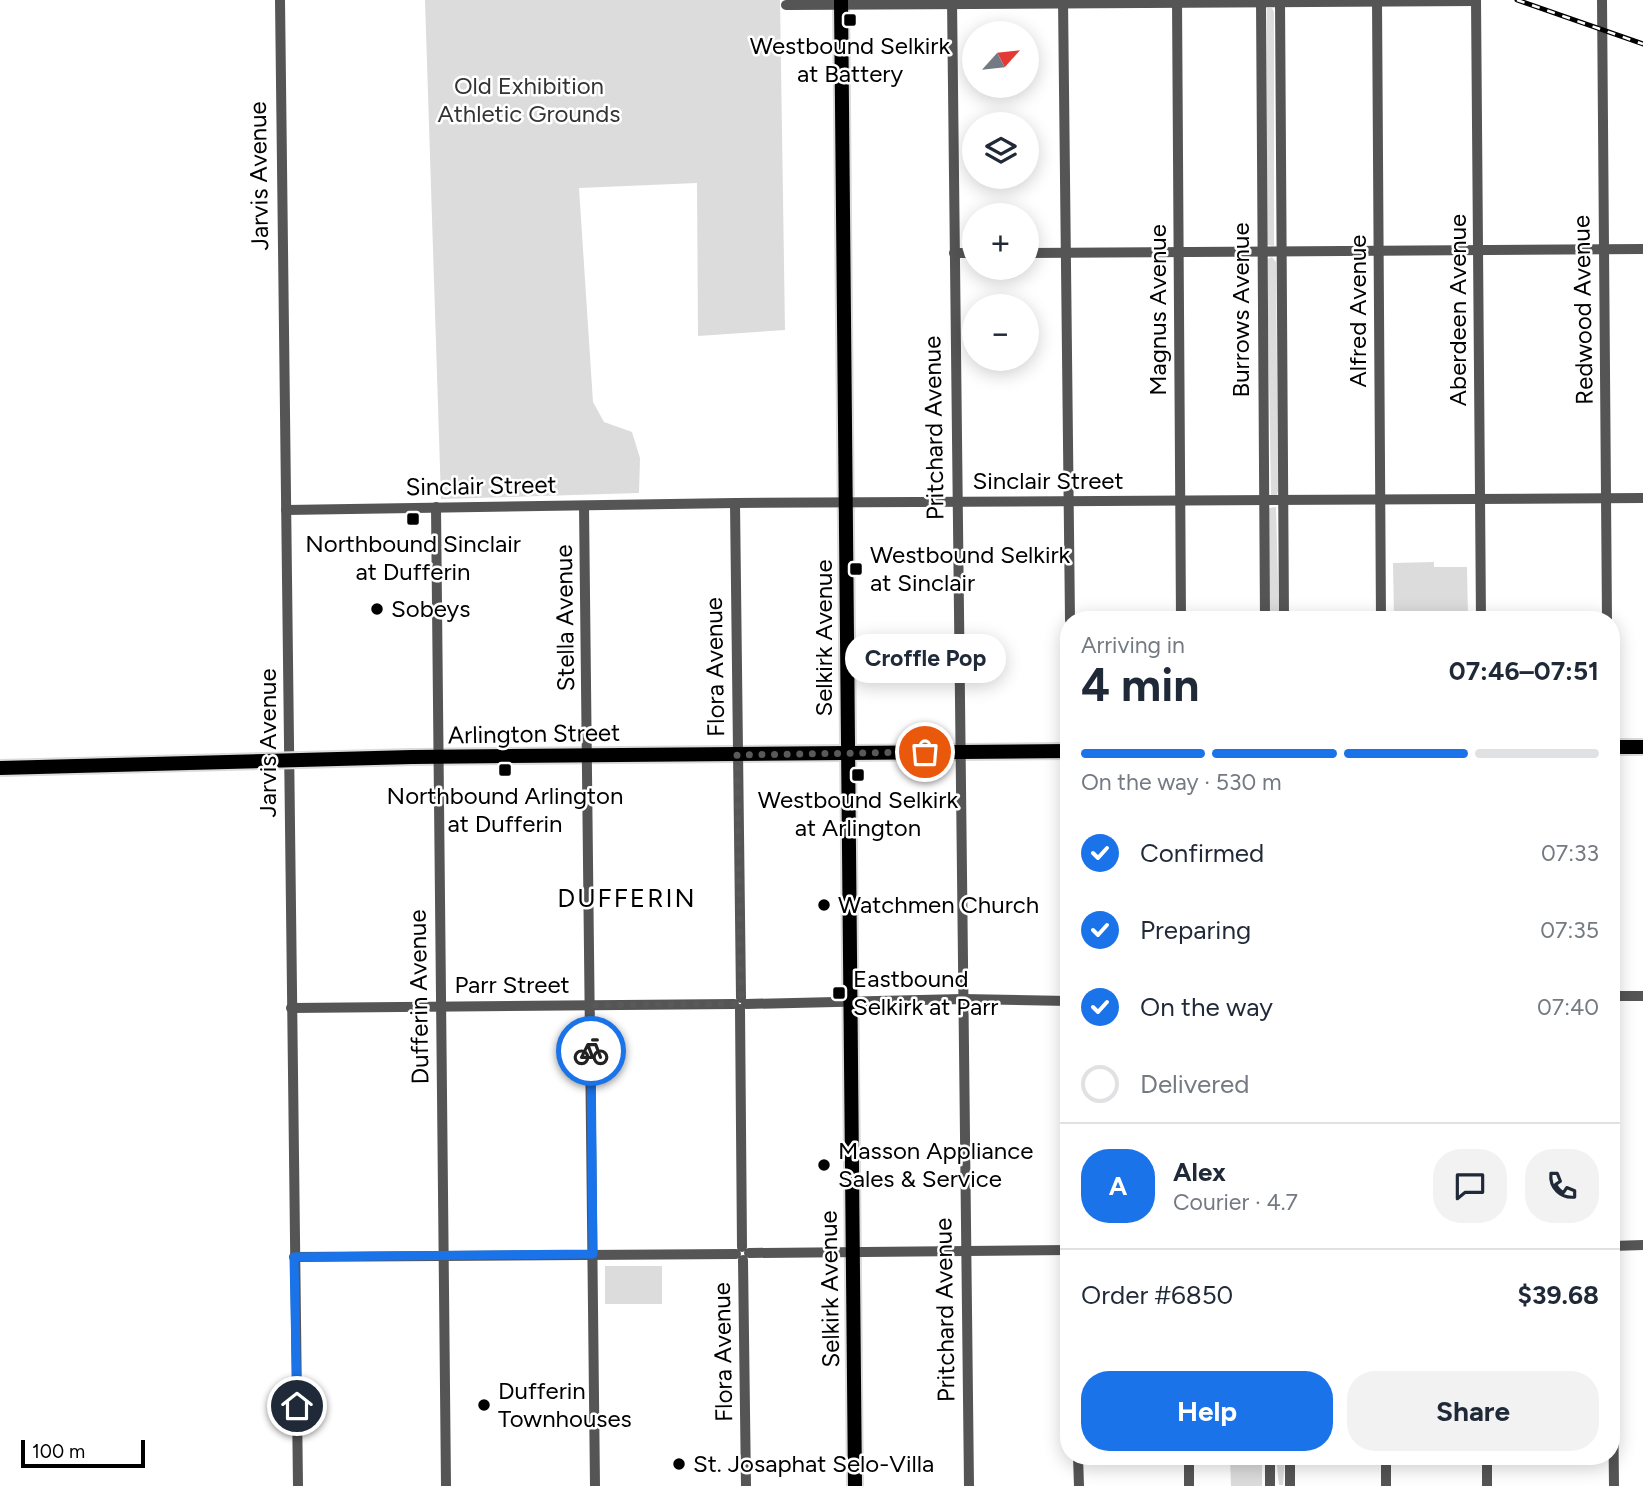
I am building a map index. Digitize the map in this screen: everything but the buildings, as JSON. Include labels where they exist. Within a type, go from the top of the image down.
[{"type":"main road","name":"Selkirk Avenue","points":[[841,3],[855,1486]]},
{"type":"main road","points":[[1620,747],[1643,747]]},
{"type":"main road","name":"Arlington Street","points":[[0,768],[412,757],[1060,751]]},
{"type":"street","name":"Jarvis Avenue","points":[[280,0],[298,1486]]},
{"type":"street","points":[[786,5],[1476,0]]},
{"type":"street","name":"Aberdeen Avenue","points":[[1476,0],[1481,611]]},
{"type":"street","name":"Redwood Avenue","points":[[1602,0],[1607,611]]},
{"type":"street","name":"Magnus Avenue","points":[[1177,1],[1181,611]]},
{"type":"street","name":"Burrows Avenue","points":[[1261,1],[1265,611]]},
{"type":"street","name":"Burrows Avenue","points":[[1280,1],[1284,611]]},
{"type":"street","name":"Alfred Avenue","points":[[1377,1],[1381,611]]},
{"type":"street","name":"Pritchard Avenue","points":[[952,2],[969,1486]]},
{"type":"street","points":[[1063,2],[1070,611]]},
{"type":"street","points":[[1039,253],[1643,249]]},
{"type":"street","points":[[954,253],[962,253]]},
{"type":"street","name":"Sinclair Street","points":[[286,510],[735,503],[1643,498]]},
{"type":"street","name":"Flora Avenue","points":[[735,503],[746,1486]]},
{"type":"street","name":"Stella Avenue","points":[[584,506],[595,1486]]},
{"type":"street","name":"Dufferin Avenue","points":[[436,507],[446,1486]]},
{"type":"street","points":[[1620,996],[1643,996]]},
{"type":"street","name":"Parr Street","points":[[291,1008],[962,999],[1060,1001]]},
{"type":"street","points":[[1620,1246],[1643,1245]]},
{"type":"street","points":[[294,1257],[1060,1251]]},
{"type":"street","points":[[1079,1465],[1079,1486]]},
{"type":"street","points":[[1189,1465],[1189,1486]]},
{"type":"street","points":[[1270,1465],[1270,1486]]},
{"type":"street","points":[[1290,1465],[1290,1486]]},
{"type":"street","points":[[1386,1465],[1386,1486]]},
{"type":"street","points":[[1487,1465],[1487,1486]]},
{"type":"street","points":[[1614,1465],[1614,1486]]},
{"type":"green space","name":"Old Exhibition Athletic Grounds","points":[[425,0],[780,0],[785,330],[698,336],[697,183],[579,188],[593,402],[604,422],[632,432],[640,458],[639,493],[441,499]]},
{"type":"green space","points":[[1267,8],[1272,8],[1274,12],[1274,246],[1267,245]]},
{"type":"green space","points":[[1272,257],[1276,262],[1276,496],[1271,496],[1267,259]]},
{"type":"green space","points":[[1276,507],[1279,611],[1269,611],[1269,508]]},
{"type":"green space","points":[[1434,562],[1434,567],[1467,567],[1468,611],[1394,611],[1393,563]]},
{"type":"green space","points":[[605,1266],[662,1266],[662,1304],[605,1304]]},
{"type":"green space","points":[[1230,1465],[1262,1465],[1262,1486],[1231,1486]]},
{"type":"green space","points":[[1277,1465],[1284,1465],[1283,1485],[1279,1485]]},
{"type":"railway","points":[[1517,0],[1643,44]]},
{"type":"way so far","points":[[591,1051],[591,1005],[734,1004],[736,999],[741,998],[737,755],[925,752]]},
{"type":"place","name":"Westbound Selkirk at Battery","points":[[850,20]]},
{"type":"place","name":"Northbound Sinclair at Dufferin","points":[[413,519]]},
{"type":"place","name":"Westbound Selkirk at Sinclair","points":[[856,569]]},
{"type":"place","name":"Sobeys","points":[[377,609]]},
{"type":"place","name":"Croffle Pop","points":[[925,752]]},
{"type":"place","name":"Northbound Arlington at Dufferin","points":[[505,770]]},
{"type":"place","name":"Westbound Selkirk at Arlington","points":[[858,775]]},
{"type":"place","name":"Watchmen Church","points":[[824,905]]},
{"type":"place","name":"Eastbound Selkirk at Parr","points":[[839,993]]},
{"type":"place","name":"Masson Appliance Sales & Service","points":[[824,1165]]},
{"type":"place","name":"Dufferin Townhouses","points":[[484,1405]]},
{"type":"place","name":"St. Josaphat Selo-Villa","points":[[679,1464]]},
{"type":"district","name":"DUFFERIN","points":[[627,898]]},
{"type":"route","points":[[297,1406],[294,1257],[593,1254],[591,1051]]}]
